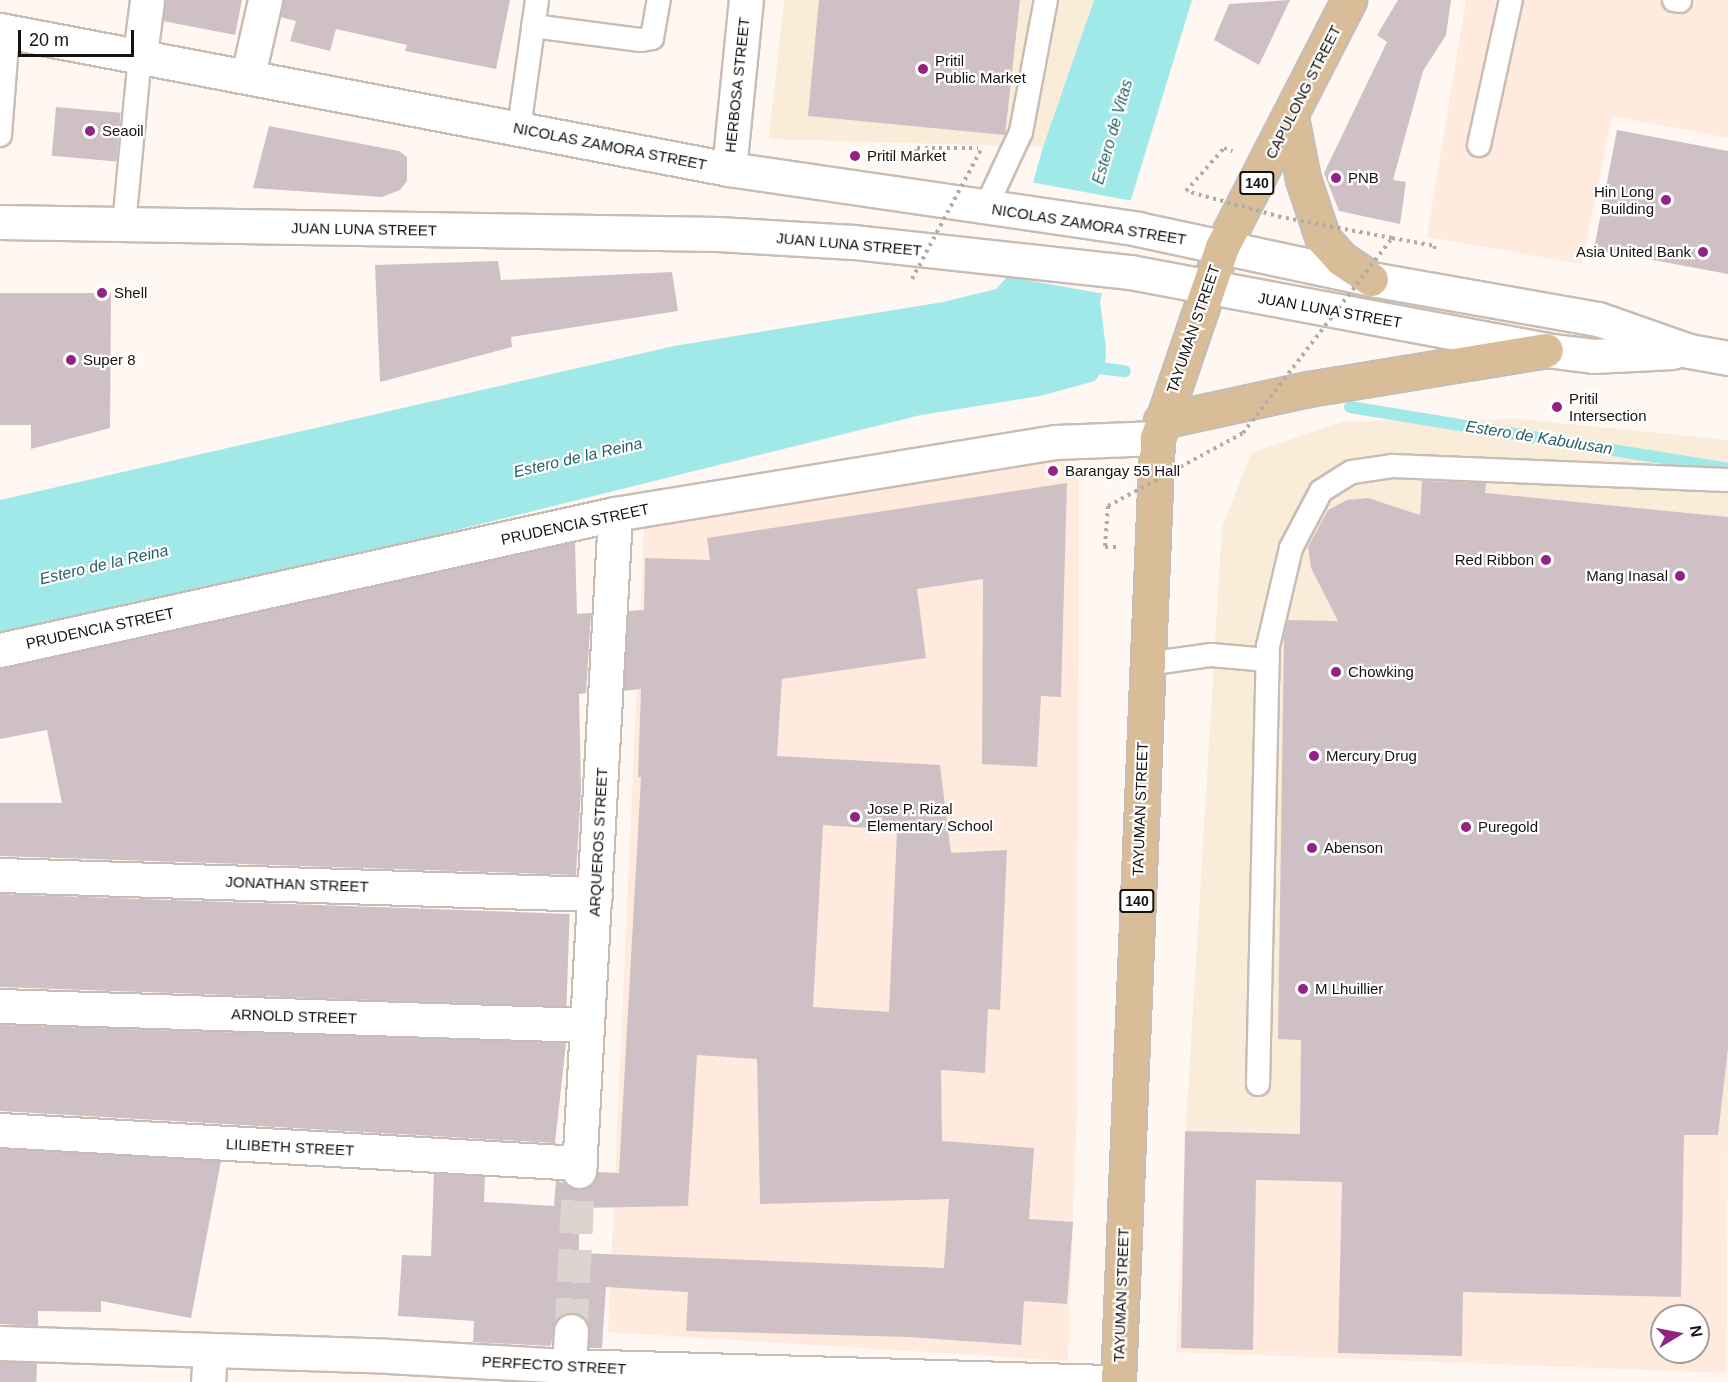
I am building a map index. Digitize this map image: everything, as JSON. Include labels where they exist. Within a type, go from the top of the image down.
[{"type":"main road","name":"CAPULONG STREET","points":[[1222,247],[1291,118],[1348,0]]},
{"type":"main road","points":[[1291,118],[1302,179],[1323,238],[1341,260],[1371,279]]},
{"type":"main road","name":"TAYUMAN STREET","points":[[1118,1382],[1147,664],[1159,429],[1205,287],[1222,247]]},
{"type":"main road","points":[[1159,429],[1308,389],[1545,350]]},
{"type":"street","points":[[140,55],[147,0]]},
{"type":"street","points":[[248,75],[265,0]]},
{"type":"street","name":"HERBOSA STREET","points":[[729,169],[746,0]]},
{"type":"street","name":"NICOLAS ZAMORA STREET","points":[[4,31],[248,75],[729,169],[1138,229],[1222,247]]},
{"type":"street","name":"JUAN LUNA STREET","points":[[0,222],[718,234],[853,242],[1130,272],[1545,350],[1593,356],[1689,351]]},
{"type":"street","name":"JUAN LUNA STREET","points":[[1222,247],[1371,279],[1598,319],[1689,351],[1728,358]]},
{"type":"street","name":"PRUDENCIA STREET","points":[[0,650],[615,514],[1055,442],[1159,429]]},
{"type":"street","name":"ARQUEROS STREET","points":[[580,1167],[615,514]]},
{"type":"street","name":"JONATHAN STREET","points":[[0,875],[595,894]]},
{"type":"street","name":"ARNOLD STREET","points":[[0,1006],[588,1025]]},
{"type":"street","name":"LILIBETH STREET","points":[[0,1130],[580,1167]]},
{"type":"street","points":[[569,1374],[571,1331]]},
{"type":"street","name":"PERFECTO STREET","points":[[0,1343],[209,1366],[1108,1382]]},
{"type":"lane","points":[[519,128],[537,0]]},
{"type":"lane","points":[[533,26],[641,40],[652,38],[659,0]]},
{"type":"lane","points":[[1001,209],[1021,132],[1046,0]]},
{"type":"lane","points":[[1479,145],[1511,0]]},
{"type":"lane","points":[[1674,0],[1680,1]]},
{"type":"lane","points":[[0,135],[4,31]]},
{"type":"lane","points":[[124,225],[140,55]]},
{"type":"lane","points":[[1258,1084],[1268,660],[1291,548],[1321,491],[1352,472],[1392,466],[1728,480]]},
{"type":"lane","points":[[1147,664],[1211,655],[1268,660]]},
{"type":"path","points":[[912,279],[982,148],[917,148]]},
{"type":"path","points":[[1224,148],[1186,190],[1281,217],[1435,246]]},
{"type":"path","points":[[1105,547],[1108,507],[1243,433],[1393,239]]},
{"type":"shaded area","name":"Pritil Public Market","points":[[784,0],[1094,0],[1043,147],[769,139]]},
{"type":"shaded area","points":[[1466,0],[1728,0],[1728,138],[1612,116],[1582,264],[1427,237]]},
{"type":"shaded area","name":"Puregold","points":[[1520,419],[1728,440],[1728,1141],[1186,1125],[1222,528],[1251,453],[1345,421]]},
{"type":"shaded area","name":"Jose P. Rizal Elementary School","points":[[1064,458],[1079,482],[1077,1107],[1068,1361],[608,1332],[644,528]]},
{"type":"shaded area","points":[[1186,1125],[1728,1141],[1726,1373],[1176,1352]]},
{"type":"water","points":[[1094,0],[1192,0],[1100,301],[1106,348],[1105,367],[1095,381],[1040,396],[921,415],[0,643],[0,500],[674,346],[943,302],[996,289],[1006,278],[1043,147]]},
{"type":"pier","points":[[1030,182],[1133,201],[1105,294],[1004,276]]},
{"type":"building","points":[[165,0],[242,0],[235,35],[163,21]]},
{"type":"building","points":[[283,0],[510,0],[496,69],[405,51],[407,45],[336,29],[330,51],[290,41],[296,21],[280,17]]},
{"type":"building","points":[[819,0],[1020,0],[1005,135],[808,116]]},
{"type":"building","points":[[1290,0],[1259,65],[1214,40],[1229,4]]},
{"type":"building","points":[[1398,0],[1451,0],[1446,35],[1423,71],[1393,180],[1406,182],[1400,224],[1339,211],[1324,173],[1387,42],[1377,35]]},
{"type":"building","points":[[56,107],[121,113],[116,161],[52,156]]},
{"type":"building","points":[[269,126],[399,151],[407,157],[407,181],[400,190],[382,197],[253,188]]},
{"type":"building","name":"Hin Long Building","points":[[1617,130],[1728,151],[1728,274],[1594,249]]},
{"type":"building","points":[[498,261],[501,280],[672,272],[678,311],[511,337],[512,347],[380,382],[375,265]]},
{"type":"building","name":"Super 8","points":[[0,293],[111,293],[110,428],[31,449],[31,425],[0,425]]},
{"type":"building","name":"Puregold","points":[[1422,481],[1486,483],[1485,493],[1728,517],[1728,1048],[1718,1135],[1684,1135],[1681,1297],[1463,1292],[1462,1356],[1338,1353],[1342,1182],[1256,1180],[1253,1350],[1181,1348],[1185,1131],[1300,1134],[1301,1040],[1278,1039],[1284,635],[1288,620],[1338,621],[1311,568],[1308,547],[1328,510],[1347,500],[1368,498],[1420,515]]},
{"type":"building","name":"Jose P. Rizal Elementary School","points":[[1067,483],[1061,697],[1041,696],[1037,767],[982,764],[983,579],[917,589],[926,658],[782,679],[777,756],[940,765],[951,853],[1007,850],[1000,1010],[988,1009],[985,1073],[941,1070],[942,1141],[1034,1148],[1029,1219],[1073,1222],[1067,1304],[1024,1301],[1021,1345],[909,1337],[686,1331],[688,1292],[606,1287],[602,1348],[589,1348],[588,1323],[573,1312],[555,1321],[551,1346],[473,1342],[474,1321],[398,1316],[402,1255],[431,1256],[434,1173],[485,1176],[484,1202],[554,1206],[556,1180],[579,1190],[594,1182],[598,1172],[619,1173],[641,777],[638,777],[641,689],[624,691],[628,611],[644,610],[645,558],[710,560],[707,538]],"holes":[[[823,825],[897,830],[889,1012],[813,1007]],[[697,1055],[757,1059],[760,1204],[949,1199],[944,1268],[579,1253],[579,1208],[688,1206]]]},
{"type":"building","points":[[575,542],[577,614],[591,613],[586,693],[579,694],[581,790],[576,875],[0,856],[0,803],[62,803],[47,730],[0,739],[0,668]]},
{"type":"building","points":[[0,894],[570,914],[566,1007],[0,987]]},
{"type":"building","points":[[0,1025],[566,1043],[555,1143],[0,1111]]},
{"type":"building","points":[[0,1149],[221,1161],[191,1318],[101,1301],[101,1312],[38,1311],[38,1326],[0,1324]]},
{"type":"building","points":[[0,1362],[37,1363],[36,1382],[0,1382]]},
{"type":"waterway","name":"Estero de Kabulusan","points":[[1090,367],[1125,371]]},
{"type":"waterway","name":"Estero de Kabulusan","points":[[1350,407],[1728,469]]},
{"type":"tunnel","points":[[571,1331],[579,1171]]},
{"type":"place","name":"Pritil Public Market","points":[[923,69]]},
{"type":"place","name":"Seaoil","points":[[90,131]]},
{"type":"place","name":"Pritil Market","points":[[855,156]]},
{"type":"place","name":"PNB","points":[[1336,178]]},
{"type":"place","name":"Hin Long Building","points":[[1666,200]]},
{"type":"place","name":"Asia United Bank","points":[[1703,252]]},
{"type":"place","name":"Shell","points":[[102,293]]},
{"type":"place","name":"Super 8","points":[[71,360]]},
{"type":"place","name":"Pritil Intersection","points":[[1557,407]]},
{"type":"place","name":"Barangay 55 Hall","points":[[1053,471]]},
{"type":"place","name":"Red Ribbon","points":[[1546,560]]},
{"type":"place","name":"Mang Inasal","points":[[1680,576]]},
{"type":"place","name":"Chowking","points":[[1336,672]]},
{"type":"place","name":"Mercury Drug","points":[[1314,756]]},
{"type":"place","name":"Jose P. Rizal Elementary School","points":[[855,817]]},
{"type":"place","name":"Puregold","points":[[1466,827]]},
{"type":"place","name":"Abenson","points":[[1312,848]]},
{"type":"place","name":"M Lhuillier","points":[[1303,989]]},
{"type":"water label","name":"Estero de Vitas","points":[[1113,132]]},
{"type":"water label","name":"Estero de la Reina","points":[[578,458]]},
{"type":"water label","name":"Estero de la Reina","points":[[104,565]]}]
